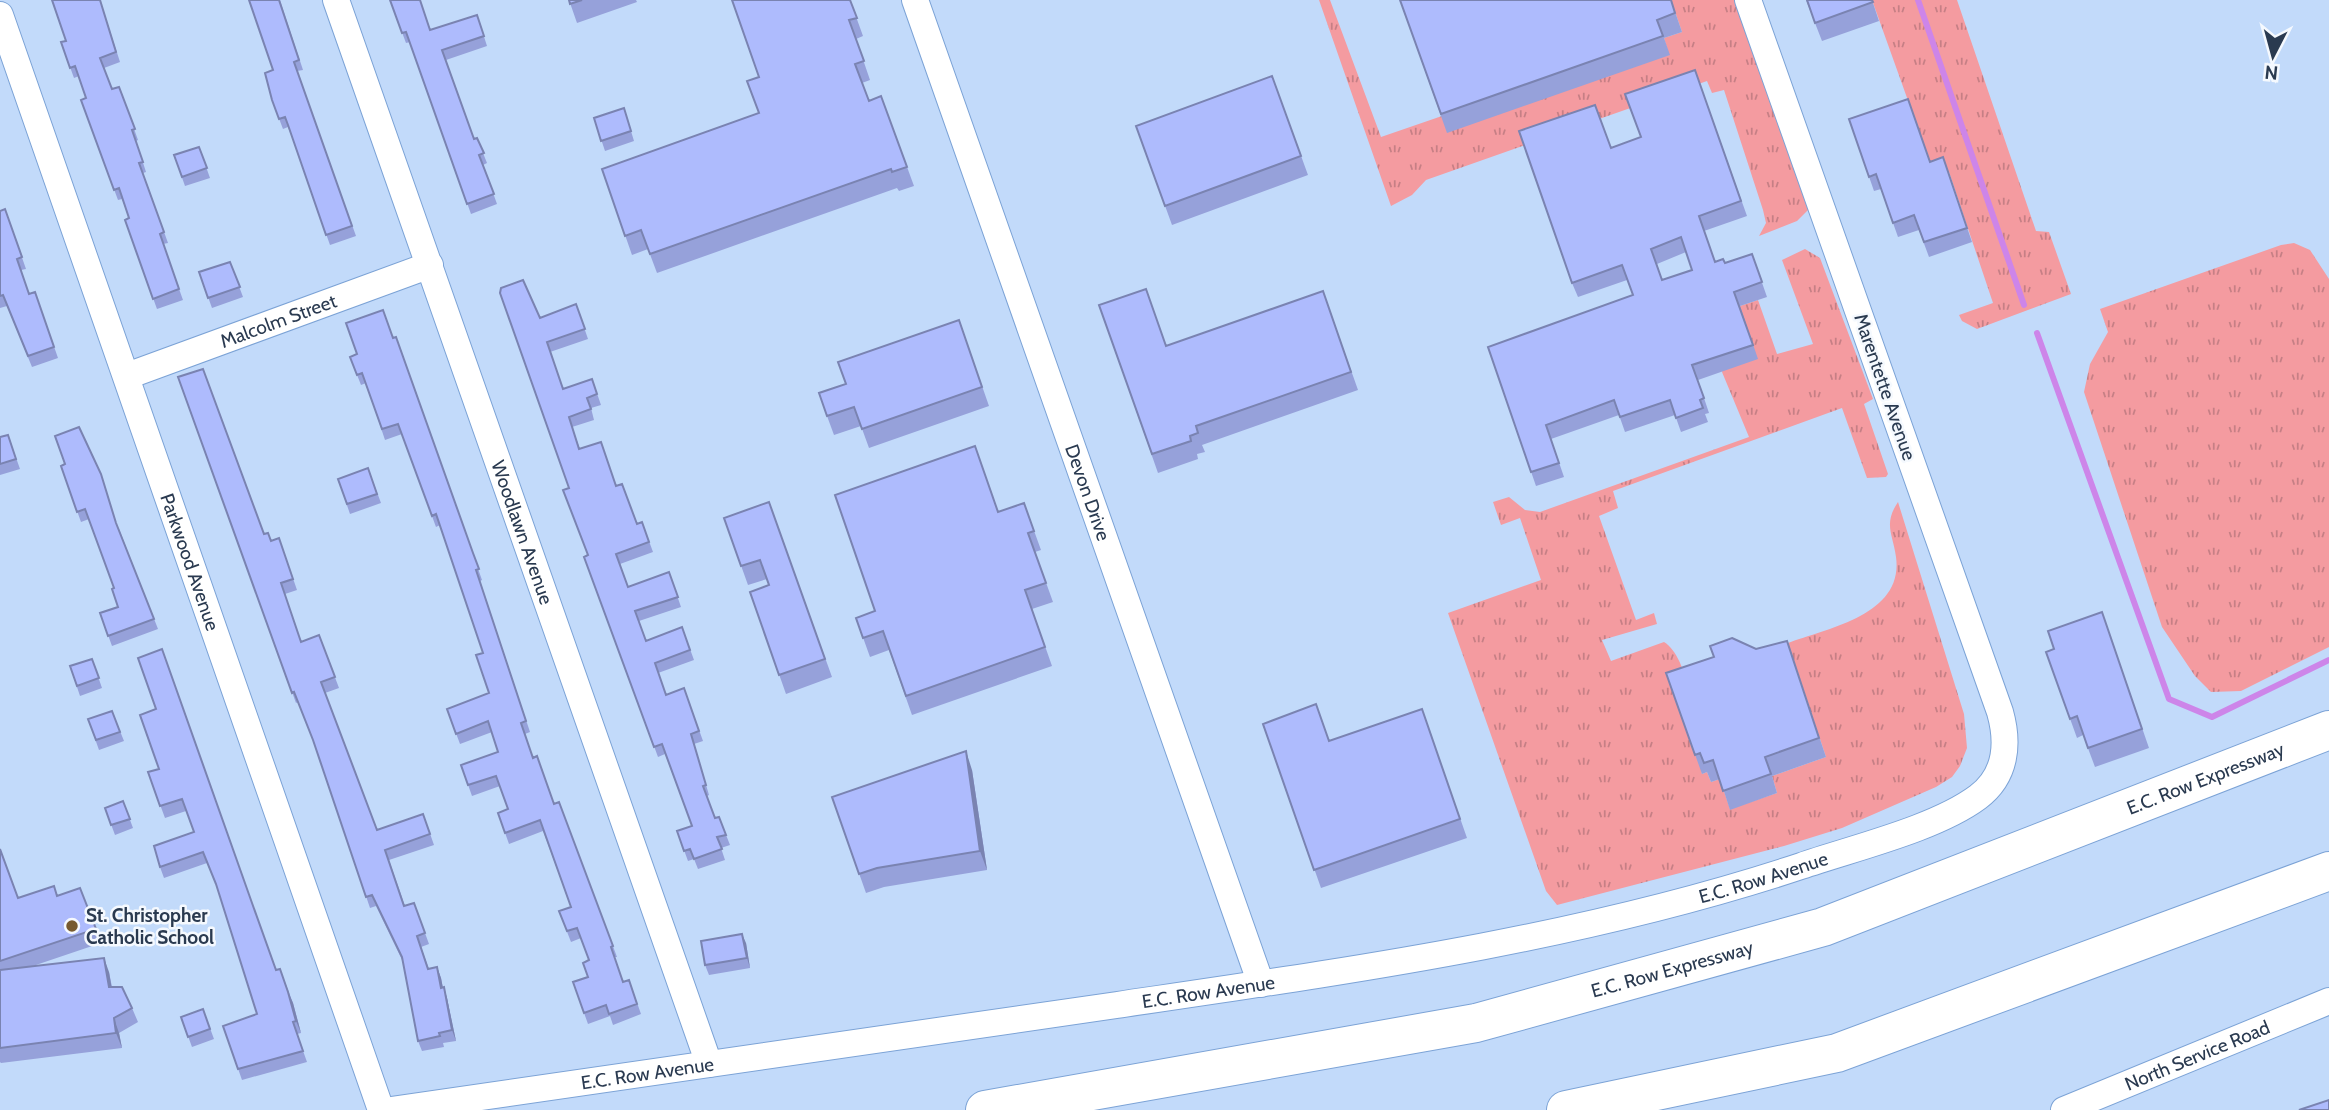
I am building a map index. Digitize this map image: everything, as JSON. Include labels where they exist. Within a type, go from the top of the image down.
[{"type":"highway","name":"E.C. Row Expressway","points":[[985,1110],[1476,1023],[1823,927],[2329,730]]},
{"type":"highway","points":[[1837,1053],[2329,871]]},
{"type":"highway","points":[[1566,1110],[1837,1053],[2329,896]]},
{"type":"street","name":"Woodlawn Avenue","points":[[336,0],[709,1064]]},
{"type":"street","name":"Devon Drive","points":[[915,0],[1261,984]]},
{"type":"street","name":"Marentette Avenue","points":[[1748,0],[2000,712],[2006,732],[2004,757],[1997,776]]},
{"type":"street","name":"Parkwood Avenue","points":[[0,15],[381,1110]]},
{"type":"street","name":"Malcolm Street","points":[[127,376],[430,265]]},
{"type":"street","name":"E.C. Row Avenue","points":[[391,1110],[1261,984],[1546,934],[1729,890],[1921,825],[1979,796],[1997,776]]},
{"type":"street","name":"North Service Road","points":[[2064,1110],[2329,1001]]},
{"type":"green space","points":[[1319,0],[1330,0],[1381,137],[1442,116],[1669,55],[1664,38],[1682,32],[1671,0],[1738,0],[1812,206],[1797,221],[1759,236],[1766,223],[1763,210],[1724,90],[1712,93],[1707,81],[1426,180],[1412,195],[1391,206]]},
{"type":"green space","points":[[1872,0],[1957,0],[2036,231],[2049,232],[2071,294],[1977,329],[1962,321],[1959,315],[1993,303],[1949,172],[1935,176]]},
{"type":"green space","points":[[2294,243],[2310,250],[2329,279],[2329,647],[2241,691],[2211,692],[2195,676],[2162,627],[2084,392],[2090,364],[2108,332],[2100,309],[2281,245]]},
{"type":"green space","points":[[1805,249],[1820,258],[1873,399],[1864,404],[1888,474],[1886,477],[1867,478],[1842,408],[1613,491],[1618,508],[1599,516],[1636,620],[1654,613],[1657,624],[1602,640],[1611,661],[1664,642],[1673,651],[1681,665],[1692,702],[1702,774],[1707,772],[1711,782],[1720,779],[1730,809],[1777,793],[1772,776],[1826,757],[1788,643],[1860,616],[1876,606],[1888,593],[1895,577],[1896,557],[1890,523],[1898,502],[1964,714],[1967,748],[1952,777],[1936,787],[1842,828],[1784,846],[1557,905],[1546,891],[1448,613],[1541,580],[1520,518],[1501,525],[1493,502],[1509,497],[1525,510],[1540,512],[1749,437],[1722,372],[1740,306],[1758,300],[1777,354],[1813,344],[1782,260]]},
{"type":"building","points":[[52,0],[100,0],[116,52],[100,58],[112,89],[119,87],[135,129],[132,130],[143,162],[139,163],[164,232],[160,234],[179,289],[153,299],[125,220],[129,218],[119,188],[114,190],[81,100],[86,98],[75,66],[70,68],[61,42],[66,41]]},
{"type":"building","points":[[249,0],[279,0],[299,60],[294,62],[352,226],[326,235],[285,117],[279,119],[272,100],[265,73],[273,70]]},
{"type":"building","points":[[390,0],[420,0],[430,30],[477,15],[484,36],[442,50],[474,139],[477,138],[484,153],[479,155],[494,194],[467,204],[406,32],[402,33]]},
{"type":"building","points":[[732,0],[850,0],[857,18],[849,20],[864,61],[855,64],[869,101],[881,96],[907,167],[892,172],[891,169],[650,254],[641,230],[625,236],[602,169],[759,113],[747,81],[759,77]]},
{"type":"building","points":[[1400,0],[1671,0],[1675,13],[1657,20],[1663,36],[1441,114]]},
{"type":"building","points":[[1807,0],[1872,0],[1873,2],[1815,23]]},
{"type":"building","points":[[1695,70],[1741,201],[1699,216],[1715,262],[1723,259],[1725,263],[1752,254],[1762,282],[1734,292],[1753,345],[1692,365],[1704,398],[1700,400],[1703,408],[1676,418],[1670,400],[1620,417],[1614,400],[1546,425],[1559,463],[1531,472],[1488,347],[1633,295],[1622,265],[1572,283],[1519,131],[1595,105],[1611,148],[1641,137],[1625,94]],"holes":[[[1681,237],[1692,270],[1662,280],[1651,249]]]},
{"type":"building","points":[[1272,76],[1301,156],[1165,206],[1136,126]]},
{"type":"building","points":[[1908,99],[1930,162],[1943,157],[1967,228],[1924,242],[1914,215],[1893,223],[1876,174],[1869,177],[1849,119]]},
{"type":"building","points":[[624,108],[631,131],[601,141],[594,118]]},
{"type":"building","points":[[199,147],[207,168],[182,177],[174,155]]},
{"type":"building","points":[[5,209],[22,257],[17,259],[29,294],[35,292],[54,347],[28,356],[3,295],[0,296],[0,211]]},
{"type":"building","points":[[230,262],[240,287],[208,298],[199,272]]},
{"type":"building","points":[[523,280],[540,318],[576,304],[585,329],[547,342],[563,389],[592,379],[597,394],[587,398],[591,409],[569,417],[579,449],[601,442],[616,486],[622,484],[637,524],[642,522],[649,542],[616,554],[628,587],[669,572],[678,597],[635,611],[646,641],[682,627],[690,650],[655,663],[666,695],[684,688],[699,731],[691,734],[706,785],[703,786],[715,818],[719,817],[726,835],[717,837],[722,849],[694,859],[690,849],[684,851],[677,831],[692,826],[662,744],[654,747],[584,557],[588,555],[563,490],[569,488],[500,293],[501,288]]},
{"type":"building","points":[[1146,289],[1166,346],[1323,291],[1351,372],[1196,426],[1198,433],[1190,436],[1191,441],[1152,454],[1099,305]]},
{"type":"building","points":[[383,310],[393,338],[396,337],[479,569],[476,570],[526,721],[521,723],[533,758],[537,756],[554,804],[559,802],[613,946],[611,947],[623,982],[629,980],[637,1004],[609,1014],[606,1005],[584,1013],[573,982],[588,977],[583,963],[589,960],[577,928],[567,931],[559,911],[571,907],[540,820],[505,833],[498,813],[508,809],[496,776],[468,785],[461,765],[498,752],[488,721],[456,734],[447,709],[489,693],[476,655],[483,653],[436,514],[432,516],[398,424],[382,429],[362,373],[357,375],[350,357],[357,354],[346,323]]},
{"type":"building","points":[[959,320],[982,387],[862,429],[854,407],[827,416],[819,393],[846,384],[838,362]]},
{"type":"building","points":[[203,369],[264,534],[268,533],[271,541],[279,538],[293,579],[281,583],[301,642],[319,635],[335,677],[321,682],[377,830],[423,814],[430,834],[385,850],[404,906],[414,903],[425,933],[417,936],[428,969],[437,967],[441,988],[444,987],[452,1030],[439,1033],[440,1036],[418,1041],[402,957],[372,895],[366,897],[313,740],[294,692],[292,693],[178,377]]},
{"type":"building","points":[[79,427],[101,474],[116,523],[154,619],[108,636],[100,613],[118,607],[112,589],[114,588],[85,509],[77,512],[61,466],[65,464],[55,436]]},
{"type":"building","points":[[8,435],[16,459],[0,464],[0,437]]},
{"type":"building","points":[[975,446],[998,512],[1024,503],[1034,531],[1028,533],[1046,583],[1025,590],[1045,647],[906,696],[883,631],[863,638],[856,618],[875,611],[835,495]]},
{"type":"building","points":[[368,468],[377,494],[347,504],[338,479]]},
{"type":"building","points":[[769,502],[825,659],[779,675],[750,592],[769,585],[760,560],[741,566],[724,518]]},
{"type":"building","points":[[2102,612],[2142,729],[2088,748],[2077,716],[2070,719],[2046,652],[2054,649],[2048,631]]},
{"type":"building","points":[[1732,638],[1756,649],[1787,641],[1819,738],[1765,757],[1771,774],[1723,791],[1713,760],[1704,763],[1700,753],[1695,755],[1666,673],[1714,657],[1710,646]]},
{"type":"building","points":[[162,649],[276,970],[280,969],[303,1051],[238,1069],[223,1026],[257,1014],[216,884],[203,852],[160,867],[154,846],[194,832],[182,799],[160,806],[148,772],[159,769],[140,715],[156,709],[138,658]]},
{"type":"building","points":[[92,659],[99,678],[77,686],[70,666]]},
{"type":"building","points":[[1316,704],[1329,741],[1422,709],[1460,819],[1314,870],[1263,724]]},
{"type":"building","points":[[112,711],[120,732],[96,740],[88,719]]},
{"type":"building","points":[[966,751],[980,851],[877,868],[859,874],[832,797]]},
{"type":"building","points":[[123,801],[130,819],[111,825],[105,808]]},
{"type":"building","points":[[0,849],[18,898],[54,886],[57,896],[80,888],[96,929],[0,961]]},
{"type":"building","points":[[742,934],[747,958],[705,965],[701,941]]},
{"type":"building","points":[[104,958],[109,987],[122,987],[132,1008],[114,1018],[116,1033],[0,1048],[0,970]]},
{"type":"building","points":[[203,1009],[210,1029],[188,1037],[181,1017]]},
{"type":"building","points":[[2329,1100],[2329,1110],[2299,1110]]},
{"type":"waterway","points":[[1918,0],[2024,305]]},
{"type":"waterway","points":[[2037,333],[2169,699],[2212,717],[2329,660]]},
{"type":"place","name":"St. Christopher Catholic School","points":[[72,926]]}]
